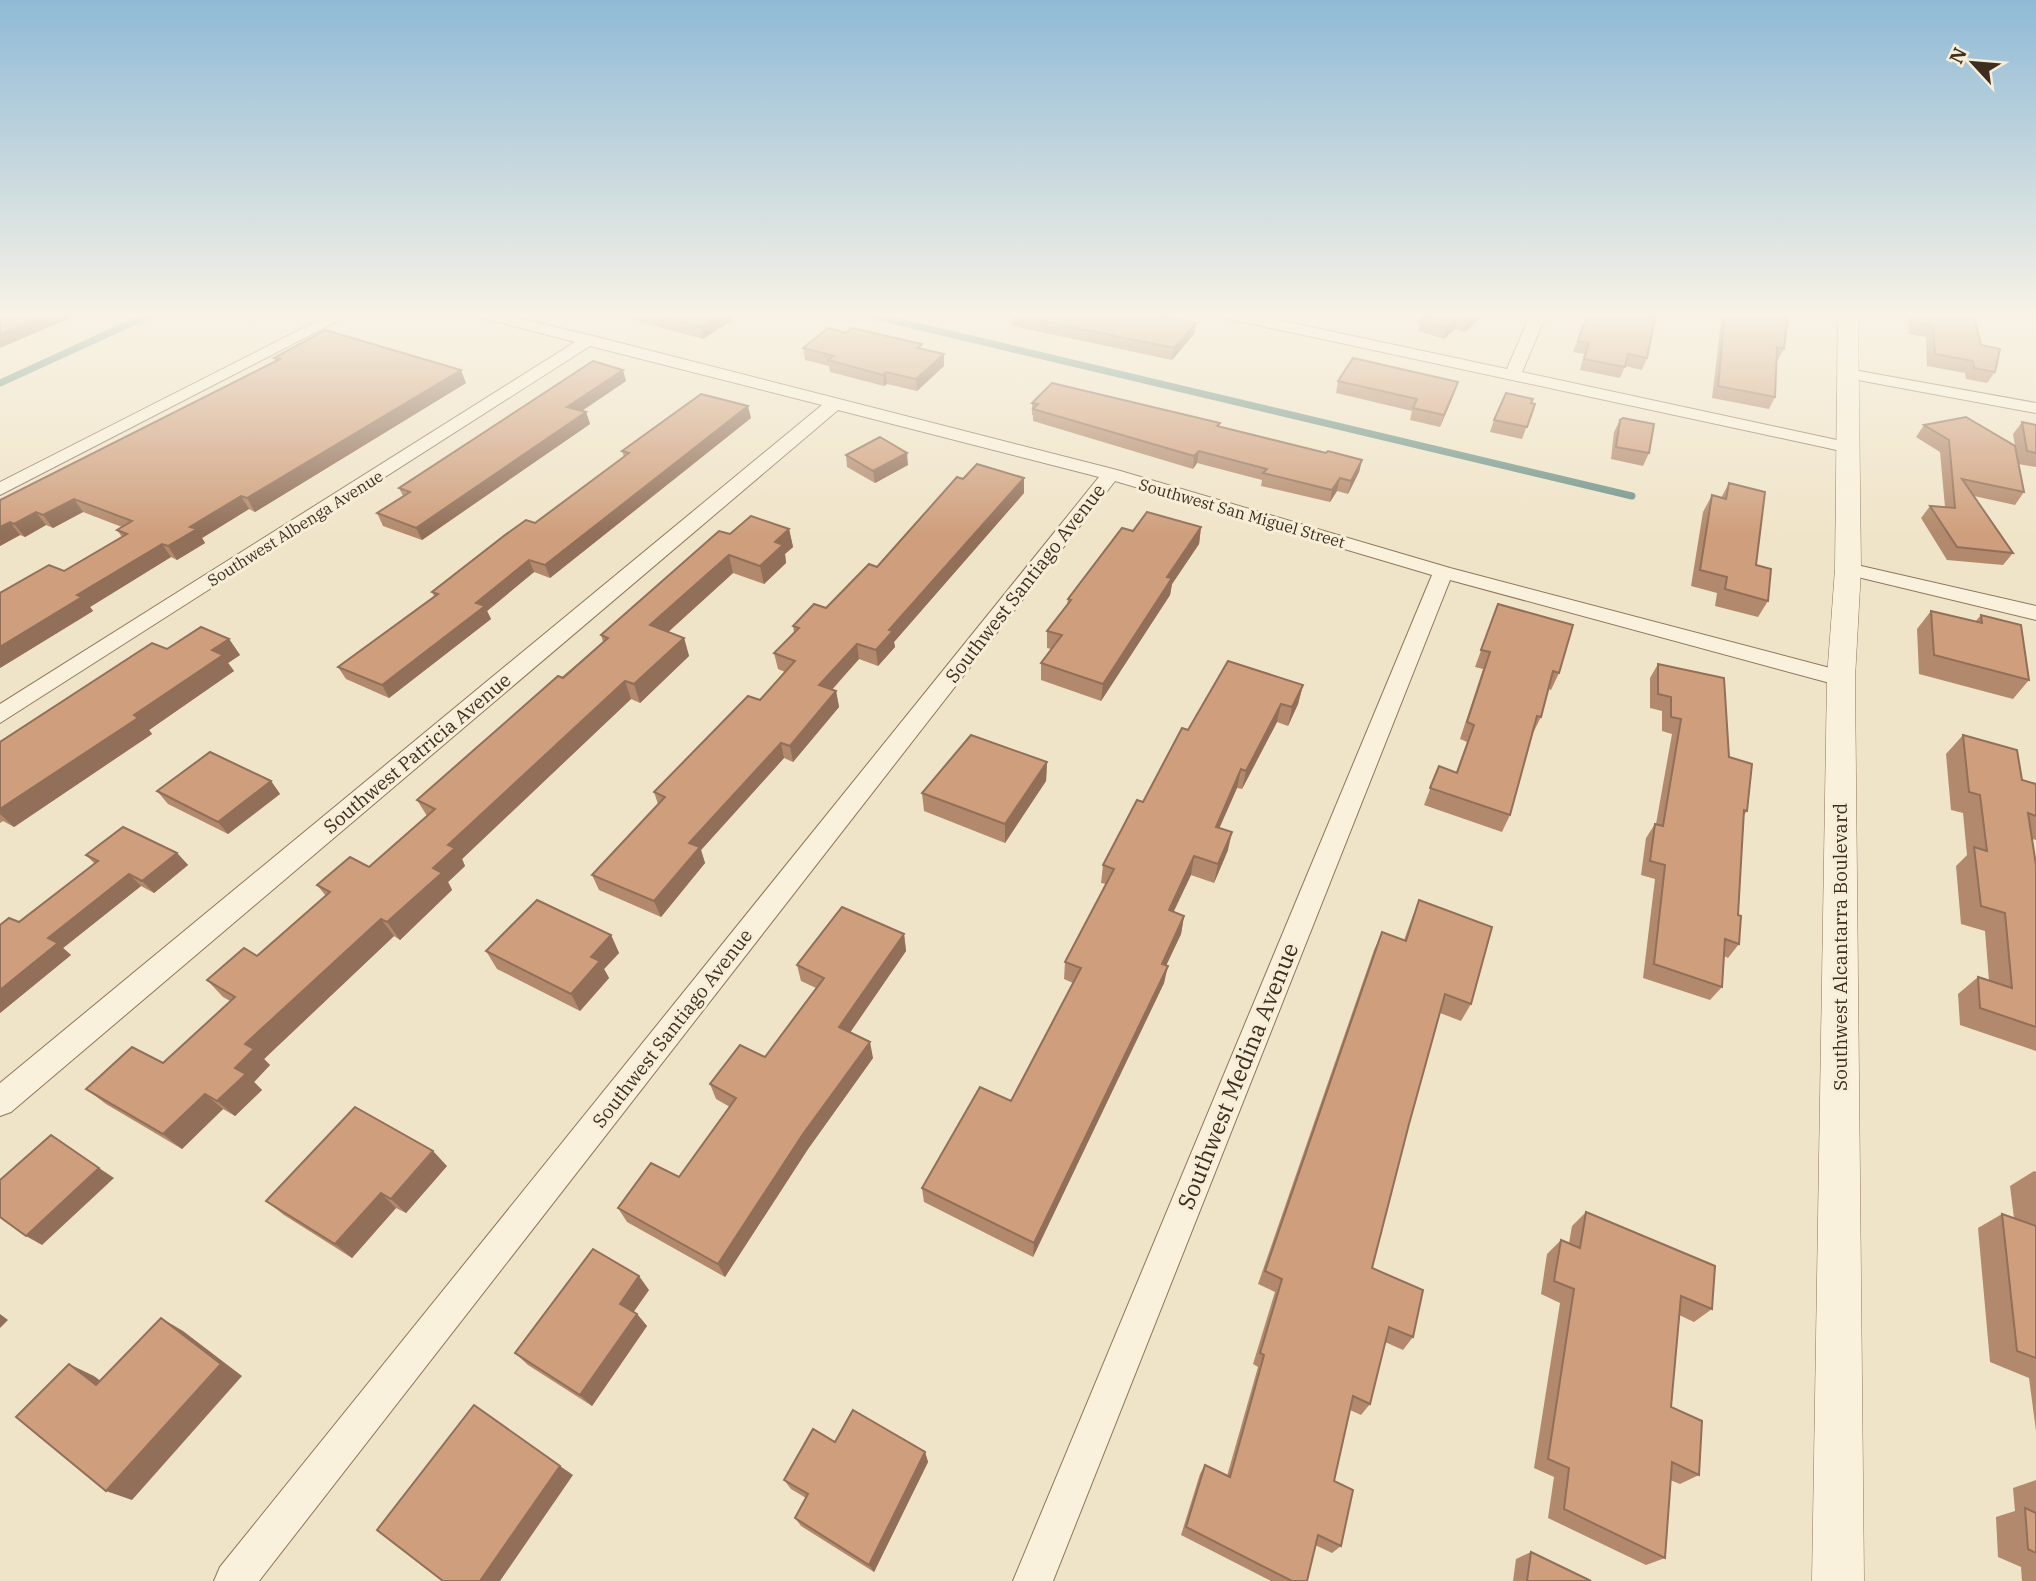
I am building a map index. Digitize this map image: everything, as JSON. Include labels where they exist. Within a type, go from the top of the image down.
[{"type":"street","points":[[0,489],[200,387]]},
{"type":"street","name":"Southwest Albenga Avenue","points":[[0,715],[516,387]]},
{"type":"street","name":"Southwest San Miguel Street","points":[[768,387],[1111,474],[1443,572],[1841,678]]},
{"type":"street","points":[[1567,387],[1846,447]]},
{"type":"street","name":"Southwest Alcantarra Boulevard","points":[[1838,1581],[1841,678],[1848,569],[1848,387]]},
{"type":"street","points":[[1919,387],[2036,408]]},
{"type":"street","name":"Southwest Patricia Avenue","points":[[0,1102],[834,404]]},
{"type":"street","name":"Southwest Santiago Avenue","points":[[234,1581],[1111,474]]},
{"type":"street","points":[[1848,569],[2036,613]]},
{"type":"street","name":"Southwest Medina Avenue","points":[[1033,1581],[1443,572]]},
{"type":"building","points":[[225,387],[433,387],[247,498],[241,496],[190,527],[197,529],[168,546],[162,544],[77,595],[82,597],[0,647],[0,593],[49,565],[64,571],[127,534],[117,530],[132,521],[74,499],[43,515],[36,512],[14,524],[10,522],[0,527],[0,500]]},
{"type":"building","points":[[554,387],[598,387],[567,407],[586,412],[416,528],[377,513],[410,492],[399,488]]},
{"type":"building","points":[[1048,387],[1068,387],[1362,460],[1351,481],[1340,478],[1332,490],[1263,473],[1267,469],[1199,451],[1194,456],[1033,409],[1038,404],[1032,403]]},
{"type":"building","points":[[1363,387],[1456,387],[1444,415],[1413,408],[1417,399]]},
{"type":"building","points":[[1722,387],[1775,387],[1775,397]]},
{"type":"building","points":[[1506,393],[1533,399],[1531,403],[1535,404],[1527,427],[1494,420]]},
{"type":"building","points":[[701,394],[748,406],[545,565],[529,560],[476,603],[485,606],[382,685],[338,667],[438,594],[432,592],[505,535],[526,520],[535,523],[629,453],[622,451]]},
{"type":"building","points":[[1966,417],[2015,446],[2024,492],[1962,479],[2013,553],[1957,547],[1930,506],[1955,508],[1949,440],[1924,425]]},
{"type":"building","points":[[1623,418],[1654,424],[1649,453],[1616,447],[1620,420]]},
{"type":"building","points":[[2022,422],[2036,425],[2036,453],[2027,451]]},
{"type":"building","points":[[880,437],[907,453],[873,471],[846,455]]},
{"type":"building","points":[[977,464],[1024,478],[889,630],[893,631],[876,650],[857,644],[819,685],[836,691],[790,746],[781,743],[689,843],[700,847],[654,901],[592,875],[665,797],[654,792],[748,696],[760,700],[795,661],[774,653],[799,628],[793,626],[814,604],[826,608],[869,564],[877,567],[957,477],[963,479]]},
{"type":"building","points":[[1729,483],[1765,492],[1756,565],[1771,569],[1768,601],[1725,589],[1727,577],[1700,570],[1712,495],[1726,499]]},
{"type":"building","points":[[1147,512],[1201,527],[1167,577],[1172,578],[1103,684],[1041,663],[1062,635],[1047,631],[1071,600],[1068,599],[1122,528],[1133,531]]},
{"type":"building","points":[[751,516],[789,529],[775,542],[783,545],[760,566],[729,555],[650,625],[684,638],[634,684],[625,681],[448,845],[455,848],[433,868],[442,873],[387,922],[381,919],[245,1044],[254,1049],[235,1068],[246,1074],[217,1101],[205,1094],[163,1134],[86,1089],[132,1047],[163,1063],[235,997],[207,980],[244,948],[257,956],[330,892],[317,885],[350,857],[369,867],[435,809],[417,800],[558,676],[563,678],[608,638],[601,635],[719,531],[730,534]]},
{"type":"building","points":[[1498,604],[1573,625],[1559,673],[1553,671],[1541,717],[1537,716],[1510,815],[1430,788],[1439,766],[1457,773],[1474,725],[1467,722],[1490,652],[1481,650]]},
{"type":"building","points":[[1931,611],[1982,623],[1981,615],[2021,625],[2029,680],[1934,655]]},
{"type":"building","points":[[201,627],[229,639],[212,650],[223,655],[134,715],[138,718],[0,809],[0,742],[152,643],[167,649]]},
{"type":"building","points":[[1228,661],[1303,685],[1292,707],[1281,704],[1246,771],[1241,769],[1216,827],[1232,832],[1218,864],[1194,856],[1169,910],[1184,916],[1162,964],[1168,966],[1034,1243],[922,1188],[980,1087],[1011,1101],[1081,968],[1065,962],[1114,869],[1103,865],[1137,800],[1143,802],[1182,728],[1188,730]]},
{"type":"building","points":[[1658,664],[1724,678],[1729,757],[1752,764],[1747,811],[1744,810],[1739,944],[1725,939],[1722,987],[1654,964],[1665,865],[1650,861],[1655,824],[1663,826],[1681,719],[1671,717],[1671,697],[1658,694]]},
{"type":"building","points":[[971,735],[1047,762],[1005,824],[922,793]]},
{"type":"building","points":[[1963,735],[2017,750],[2022,780],[2036,784],[2036,816],[2028,813],[2036,865],[2036,1027],[1980,1008],[1978,977],[2012,988],[2005,913],[1981,906],[1974,847],[1987,851],[1980,795],[1969,792]]},
{"type":"building","points":[[210,752],[271,781],[218,822],[157,791]]},
{"type":"building","points":[[123,827],[177,853],[142,881],[129,874],[48,938],[58,943],[0,990],[0,925],[9,918],[19,922],[98,861],[86,855]]},
{"type":"building","points":[[537,900],[611,935],[591,957],[600,961],[571,994],[486,951]]},
{"type":"building","points":[[1419,900],[1492,927],[1471,1004],[1445,994],[1372,1268],[1423,1290],[1413,1337],[1389,1327],[1370,1404],[1353,1396],[1334,1481],[1353,1490],[1341,1546],[1318,1535],[1307,1581],[1292,1581],[1186,1527],[1205,1465],[1230,1477],[1264,1355],[1260,1353],[1282,1279],[1265,1271],[1382,932],[1406,941]]},
{"type":"building","points":[[842,907],[904,934],[839,1027],[870,1042],[803,1134],[718,1264],[618,1208],[651,1163],[679,1177],[736,1098],[710,1084],[740,1045],[765,1057],[824,978],[797,965]]},
{"type":"building","points":[[355,1107],[433,1151],[391,1199],[381,1193],[335,1244],[266,1201]]},
{"type":"building","points":[[51,1135],[99,1168],[26,1236],[0,1217],[0,1180]]},
{"type":"building","points":[[1586,1212],[1715,1266],[1712,1309],[1681,1296],[1671,1407],[1702,1421],[1699,1475],[1672,1462],[1665,1558],[1564,1509],[1569,1468],[1548,1459],[1574,1289],[1554,1281],[1561,1240],[1580,1248]]},
{"type":"building","points":[[2002,1214],[2036,1226],[2036,1358],[2017,1351]]},
{"type":"building","points":[[593,1249],[639,1276],[620,1304],[637,1314],[580,1395],[515,1353]]},
{"type":"building","points":[[161,1318],[221,1364],[106,1491],[16,1417],[69,1364],[96,1385]]},
{"type":"building","points":[[474,1405],[560,1466],[480,1581],[443,1581],[377,1530]]},
{"type":"building","points":[[853,1410],[925,1452],[869,1565],[795,1518],[808,1494],[784,1480],[813,1429],[835,1442]]},
{"type":"building","points":[[2025,1508],[2036,1513],[2036,1553],[2028,1549]]},
{"type":"building","points":[[1531,1552],[1591,1581],[1527,1581]]},
{"type":"waterway","points":[[1172,387],[1632,496]]}]
